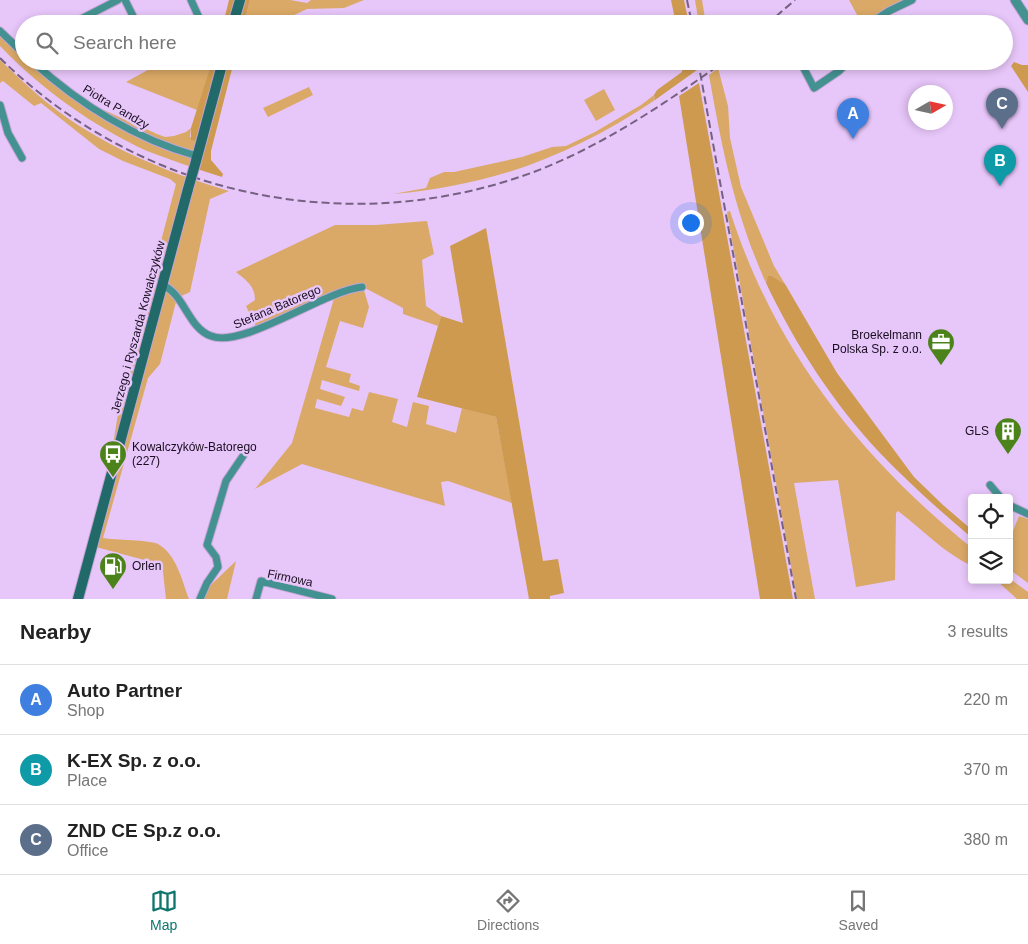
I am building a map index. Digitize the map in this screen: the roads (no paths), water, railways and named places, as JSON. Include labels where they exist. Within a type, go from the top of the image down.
[{"type":"main road","points":[[236,15],[240,0]]},
{"type":"main road","name":"Jerzego i Ryszarda Kowalczyków","points":[[78,599],[221,70]]},
{"type":"street","points":[[94,15],[118,0]]},
{"type":"street","points":[[125,0],[132,15]]},
{"type":"street","points":[[190,0],[198,15]]},
{"type":"street","points":[[883,15],[912,0]]},
{"type":"street","points":[[1015,0],[1028,20]]},
{"type":"street","points":[[0,31],[15,44]]},
{"type":"street","name":"Piotra Pandzy","points":[[44,70],[86,102],[123,126],[161,145],[197,158]]},
{"type":"street","points":[[805,70],[814,88],[841,70]]},
{"type":"street","points":[[0,105],[8,133],[22,158]]},
{"type":"street","name":"Stefana Batorego","points":[[162,284],[170,288],[199,328],[210,336],[223,339],[241,336],[335,294],[362,287]]},
{"type":"street","points":[[200,599],[207,583],[218,568],[216,557],[207,545],[226,481],[245,453]]},
{"type":"street","points":[[990,485],[998,494]]},
{"type":"street","points":[[1013,507],[1028,514]]},
{"type":"street","name":"Firmowa","points":[[256,599],[261,581],[332,599]]},
{"type":"railway","points":[[687,0],[690,15]]},
{"type":"railway","points":[[778,15],[795,0]]},
{"type":"railway","points":[[0,58],[55,105],[116,144],[181,173],[249,192],[319,202],[390,203],[461,193],[531,173],[582,151],[607,137],[679,93],[712,70]]},
{"type":"railway","points":[[700,70],[796,599]]},
{"type":"place","name":"ZND CE Sp.z o.o.","points":[[1002,129]]},
{"type":"place","name":"Auto Partner","points":[[853,139]]},
{"type":"place","name":"K-EX Sp. z o.o.","points":[[1000,186]]},
{"type":"place","name":"Broekelmann Polska Sp. z o.o.","points":[[941,366]]},
{"type":"place","name":"GLS","points":[[1008,455]]},
{"type":"place","name":"Kowalczyków-Batorego (227)","points":[[113,478]]},
{"type":"place","name":"Orlen","points":[[113,590]]}]
